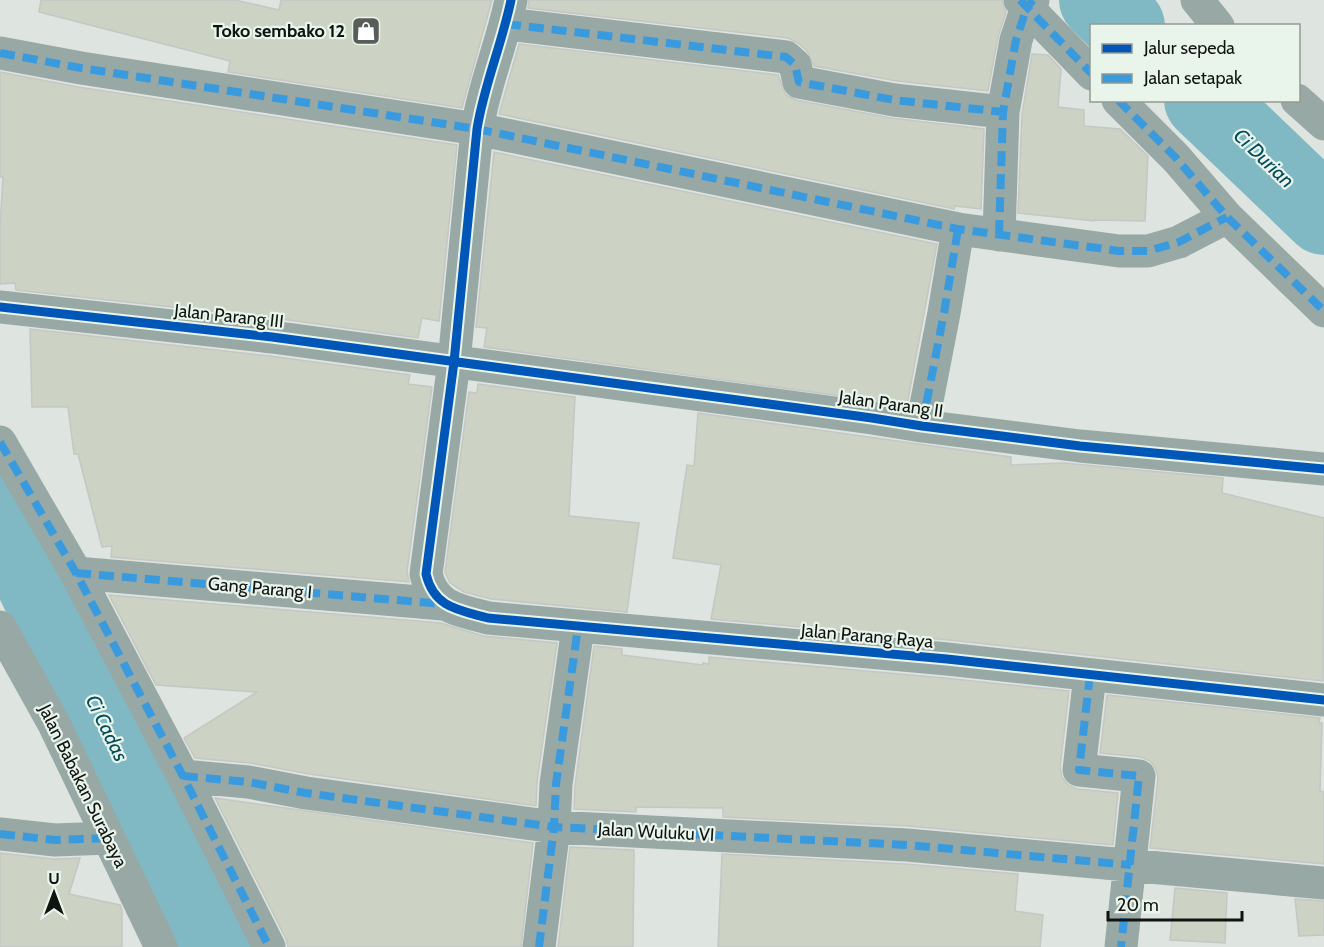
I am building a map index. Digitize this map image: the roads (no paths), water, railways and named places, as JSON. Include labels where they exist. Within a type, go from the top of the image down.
[{"type":"street","points":[[1197,0],[1216,24]]},
{"type":"street","points":[[1027,2],[1090,72]]},
{"type":"street","points":[[999,235],[1003,112],[1016,40],[1027,2]]},
{"type":"street","points":[[443,604],[429,586],[426,574],[454,362],[477,129],[481,105],[508,12],[786,57],[795,65],[799,82],[894,100],[1003,112]]},
{"type":"street","points":[[0,53],[81,68],[477,129],[958,229],[999,235],[1119,251],[1148,251],[1179,242],[1227,217]]},
{"type":"street","points":[[1120,102],[1176,158],[1227,217],[1324,312]]},
{"type":"street","points":[[1299,102],[1324,124]]},
{"type":"street","points":[[922,426],[958,229]]},
{"type":"street","name":"Jalan Parang III","points":[[0,308],[272,337],[454,362]]},
{"type":"street","name":"Jalan Parang II","points":[[454,362],[1080,446],[1324,469]]},
{"type":"street","points":[[0,442],[76,573],[183,776],[268,947]]},
{"type":"street","name":"Gang Parang I","points":[[76,573],[443,604]]},
{"type":"street","name":"Jalan Parang Raya","points":[[443,604],[488,618],[947,659],[1324,700]]},
{"type":"street","name":"Jalan Babakan Surabaya","points":[[0,627],[54,724],[161,947]]},
{"type":"street","points":[[539,947],[554,827],[556,784],[578,627]]},
{"type":"street","points":[[1090,675],[1079,770],[1139,776],[1121,947]]},
{"type":"street","name":"Jalan Wuluku VI","points":[[183,776],[248,782],[306,793],[554,827],[907,845],[1324,883]]},
{"type":"street","points":[[0,834],[55,840],[109,838]]},
{"type":"waterway","name":"Ci Durian","points":[[1099,0],[1123,24]]},
{"type":"waterway","name":"Ci Durian","points":[[1206,102],[1324,215]]},
{"type":"waterway","name":"Ci Cadas","points":[[0,508],[214,947]]},
{"type":"place","name":"Toko sembako 12","points":[[366,31]]}]
